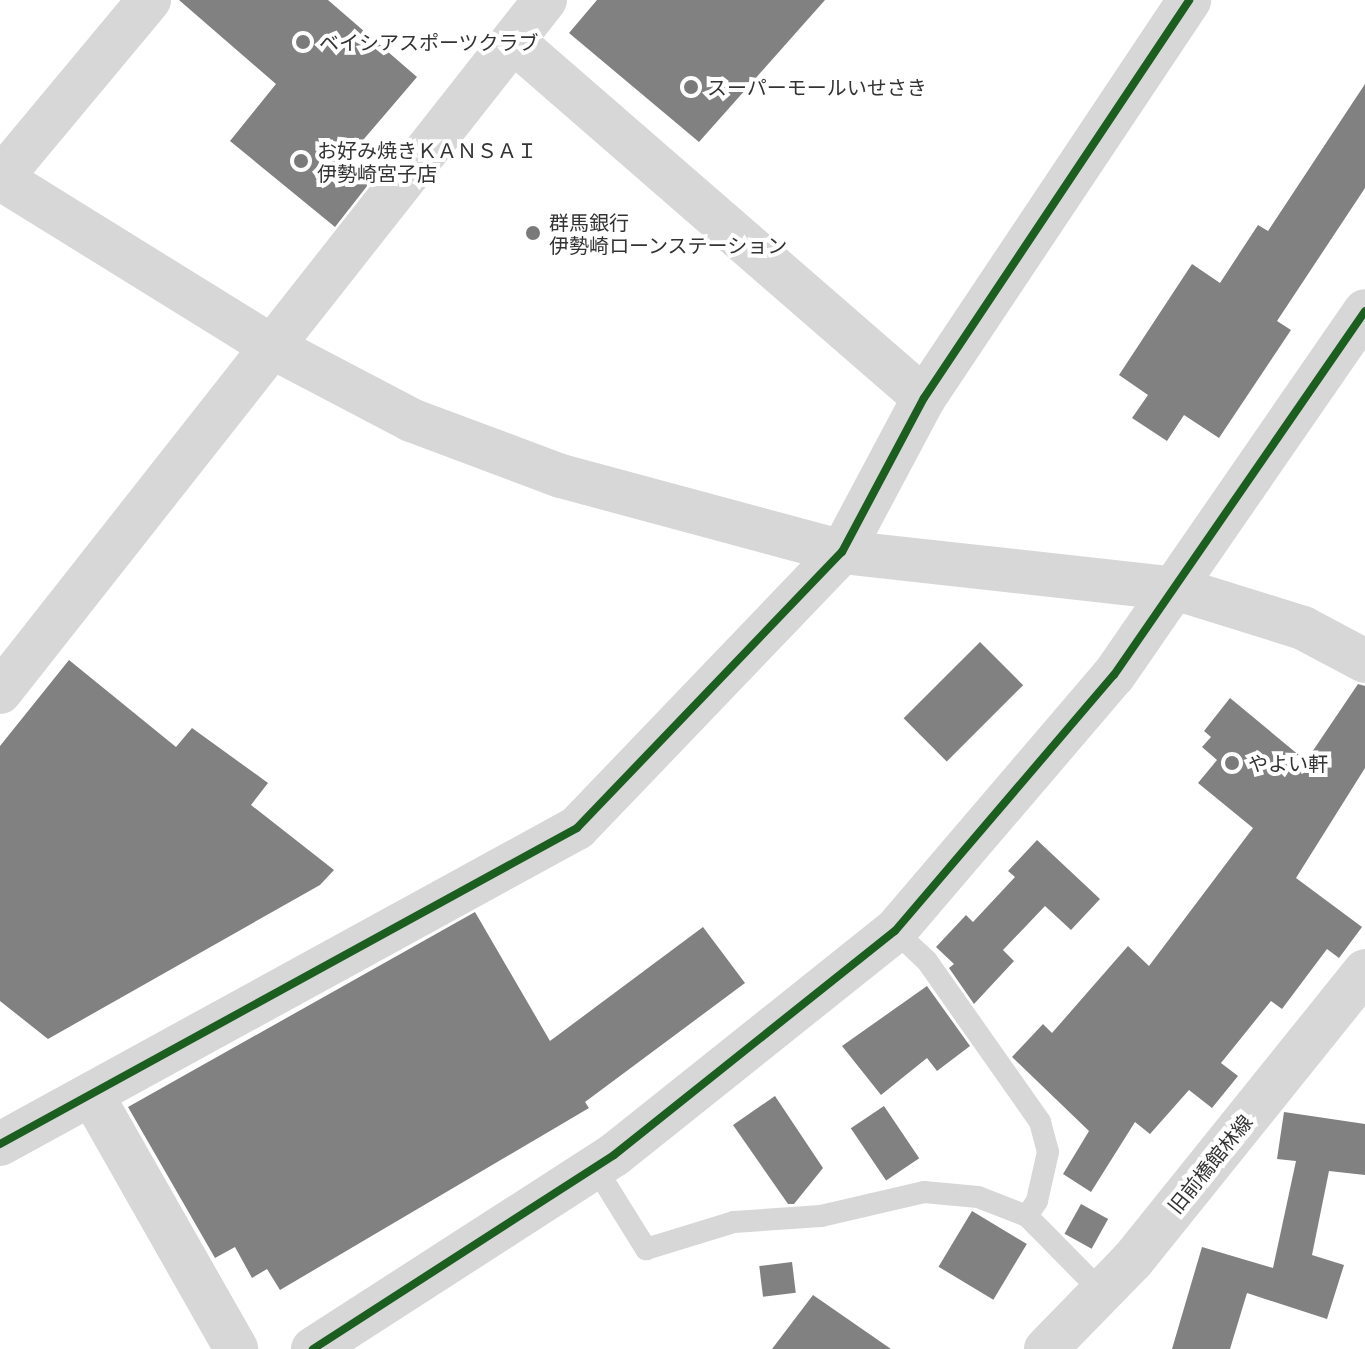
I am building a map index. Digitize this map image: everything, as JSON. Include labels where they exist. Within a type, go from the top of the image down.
[{"type":"street","points":[[149,0],[0,178],[274,348],[411,420],[561,476],[842,552],[1178,589],[1303,628],[1365,661]]},
{"type":"street","points":[[0,692],[274,348],[545,0]]},
{"type":"street","points":[[10,1124],[92,1095],[577,828],[842,552],[924,398],[1189,0]]},
{"type":"street","points":[[513,41],[924,398]]},
{"type":"street","points":[[313,1349],[595,1167],[895,931],[1114,675],[1178,589],[1365,311]]},
{"type":"street","name":"旧前橋館林線","points":[[1046,1349],[1102,1292],[1365,971]]},
{"type":"street","points":[[92,1095],[236,1349]]},
{"type":"lane","points":[[895,931],[927,961],[1040,1122],[1048,1152],[1037,1201],[1027,1216]]},
{"type":"lane","points":[[595,1167],[646,1249],[734,1222],[821,1216],[924,1192],[978,1197],[1027,1216],[1102,1292]]},
{"type":"building","name":"ベイシアスポーツクラブ","points":[[179,0],[328,0],[417,77],[346,160],[371,181],[335,227],[230,141],[276,84]]},
{"type":"building","name":"スーパーモールいせさき","points":[[597,0],[825,0],[699,142],[569,33]]},
{"type":"building","points":[[1365,84],[1365,188],[1277,321],[1291,330],[1219,438],[1184,415],[1167,441],[1132,418],[1148,395],[1119,375],[1192,264],[1220,283],[1258,225],[1268,231]]},
{"type":"building","points":[[980,642],[1023,685],[947,762],[904,718]]},
{"type":"building","points":[[69,660],[176,747],[192,728],[268,783],[251,805],[334,870],[320,885],[48,1039],[0,1001],[0,746]]},
{"type":"building","points":[[1358,684],[1365,686],[1365,768],[1296,878],[1362,927],[1339,958],[1327,949],[1282,1009],[1271,1001],[1221,1063],[1238,1076],[1212,1108],[1189,1090],[1150,1134],[1135,1122],[1091,1192],[1063,1174],[1089,1131],[1012,1057],[1043,1024],[1052,1033],[1128,946],[1149,966],[1253,828],[1198,783],[1217,760],[1202,747],[1211,737],[1204,731],[1230,698],[1306,761]]},
{"type":"building","points":[[1037,840],[1100,899],[1071,930],[1045,906],[1003,950],[1014,961],[974,1004],[949,968],[954,964],[936,947],[966,915],[973,922],[1015,877],[1008,871]]},
{"type":"building","points":[[475,912],[550,1041],[703,927],[745,983],[585,1102],[589,1108],[280,1290],[267,1269],[252,1278],[235,1247],[215,1258],[128,1107]]},
{"type":"building","points":[[927,986],[970,1046],[937,1071],[927,1058],[881,1095],[842,1046]]},
{"type":"building","points":[[775,1096],[823,1168],[794,1204],[788,1204],[733,1125]]},
{"type":"building","points":[[884,1106],[919,1158],[886,1181],[851,1128]]},
{"type":"building","points":[[1284,1112],[1365,1124],[1365,1175],[1329,1171],[1312,1255],[1344,1265],[1327,1319],[1247,1293],[1230,1349],[1172,1349],[1202,1247],[1273,1268],[1296,1161],[1277,1159]]},
{"type":"building","points":[[1081,1204],[1108,1219],[1092,1249],[1065,1234]]},
{"type":"building","points":[[972,1211],[1027,1244],[993,1300],[939,1267]]},
{"type":"building","points":[[792,1262],[796,1293],[763,1297],[759,1266]]},
{"type":"building","points":[[813,1295],[891,1349],[772,1349]]},
{"type":"cycle path","points":[[0,1144],[577,828],[842,552],[924,398],[1189,0]]},
{"type":"cycle path","points":[[313,1349],[614,1155],[895,931],[1114,675],[1365,311]]},
{"type":"place","name":"ベイシアスポーツクラブ","points":[[303,42]]},
{"type":"place","name":"スーパーモールいせさき","points":[[691,87]]},
{"type":"place","name":"お好み焼きＫＡＮＳＡＩ 伊勢崎宮子店","points":[[301,161]]},
{"type":"place","name":"群馬銀行 伊勢崎ローンステーション","points":[[533,233]]},
{"type":"place","name":"やよい軒","points":[[1232,763]]}]
